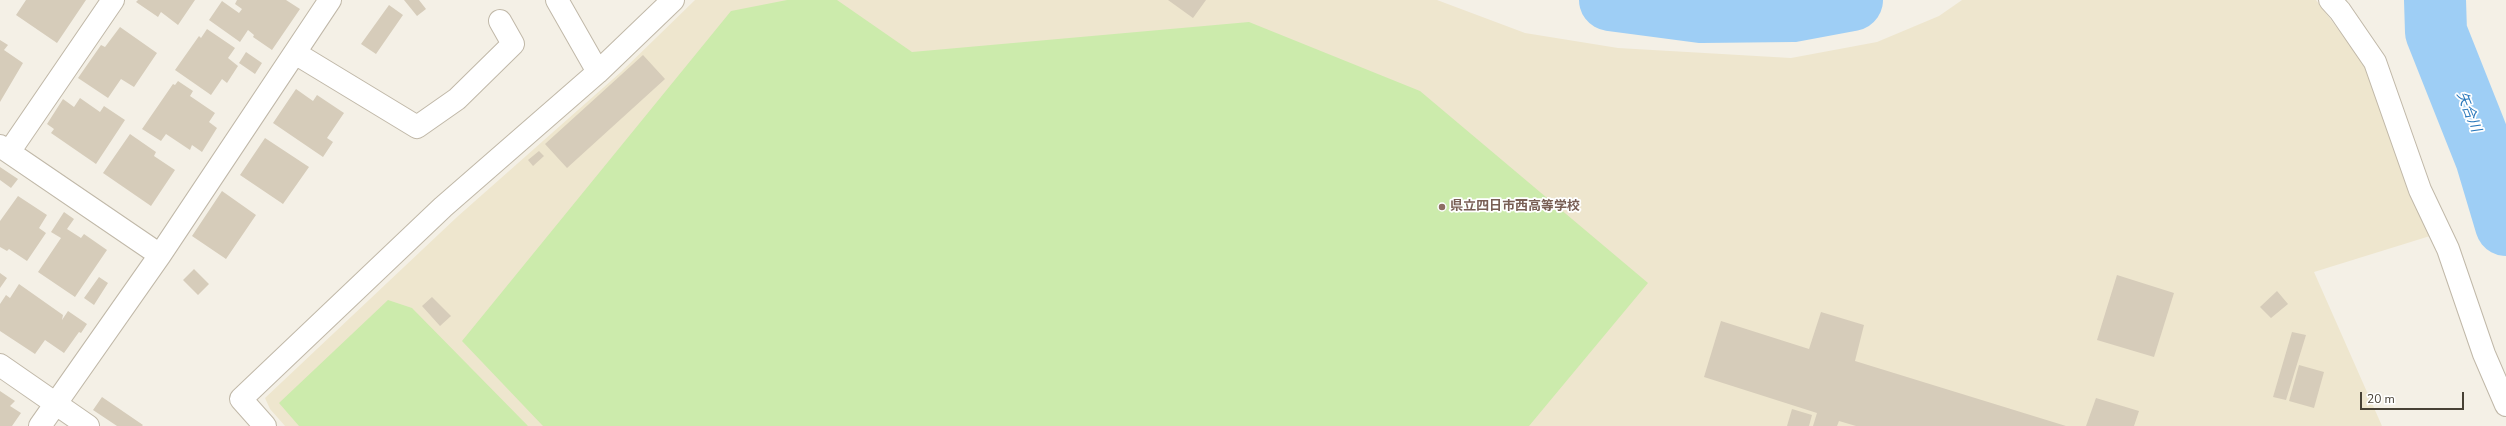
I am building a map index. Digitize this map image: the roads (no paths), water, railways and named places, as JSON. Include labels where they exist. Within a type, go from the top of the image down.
[{"type":"street","points":[[113,0],[5,149],[160,255]]},
{"type":"street","points":[[40,426],[160,255],[330,0]]},
{"type":"street","points":[[557,0],[598,72]]},
{"type":"street","points":[[265,426],[241,399],[443,207],[598,72],[673,0]]},
{"type":"street","points":[[2330,0],[2340,11],[2374,62],[2417,183],[2448,249],[2484,354],[2506,405]]},
{"type":"street","points":[[295,53],[417,127],[457,99],[513,44],[500,21]]},
{"type":"street","points":[[0,365],[88,426]]},
{"type":"waterway","name":"矢合川","points":[[1610,0],[1701,12],[1793,11],[1852,0]]},
{"type":"waterway","name":"矢合川","points":[[2435,0],[2436,32],[2486,158],[2506,225]]},
{"type":"place","name":"県立四日市西高等学校","points":[[1442,207]]}]
